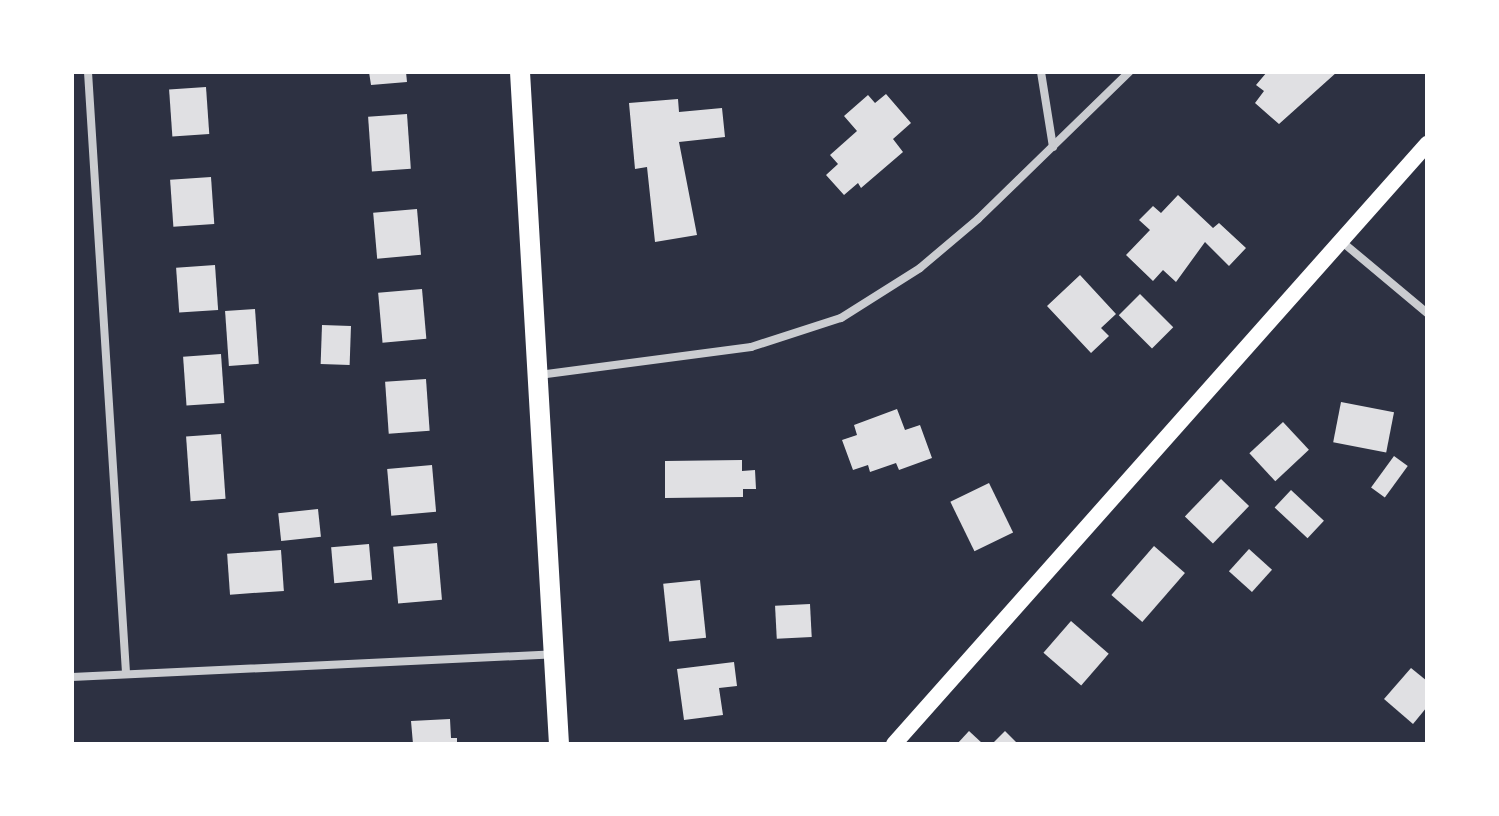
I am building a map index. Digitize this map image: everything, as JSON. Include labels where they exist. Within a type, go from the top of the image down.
[{"type":"main road","points":[[520,72],[559,744]]},
{"type":"main road","points":[[894,744],[1427,144]]},
{"type":"street","points":[[88,72],[126,672]]},
{"type":"street","points":[[1041,72],[1053,147]]},
{"type":"street","points":[[538,375],[751,347],[841,318],[920,268],[1053,147],[1129,72]]},
{"type":"street","points":[[1340,241],[1427,313]]},
{"type":"street","points":[[72,677],[126,672],[555,654]]},
{"type":"building","points":[[369,72],[406,72],[407,82],[371,85]]},
{"type":"building","points":[[1267,72],[1337,72],[1279,124],[1255,103],[1264,91],[1256,85]]},
{"type":"building","points":[[206,87],[209,134],[172,136],[169,90]]},
{"type":"building","points":[[886,94],[911,123],[893,139],[903,152],[861,188],[858,183],[844,195],[826,175],[838,164],[830,155],[857,131],[844,116],[868,95],[875,103]]},
{"type":"building","points":[[678,99],[679,112],[722,108],[725,137],[679,142],[697,235],[655,242],[647,167],[635,169],[629,103]]},
{"type":"building","points":[[407,114],[411,169],[372,172],[368,117]]},
{"type":"building","points":[[211,177],[214,224],[173,227],[170,180]]},
{"type":"building","points":[[1178,195],[1213,228],[1219,223],[1246,248],[1229,266],[1205,242],[1176,282],[1163,270],[1153,281],[1126,255],[1150,230],[1139,220],[1153,206],[1161,213]]},
{"type":"building","points":[[417,209],[421,255],[377,259],[373,213]]},
{"type":"building","points":[[215,265],[218,310],[179,313],[176,268]]},
{"type":"building","points":[[1080,275],[1116,314],[1101,328],[1109,336],[1091,353],[1047,306]]},
{"type":"building","points":[[422,289],[426,339],[383,343],[378,293]]},
{"type":"building","points":[[1140,294],[1173,327],[1152,348],[1119,315]]},
{"type":"building","points":[[255,309],[259,364],[229,366],[225,311]]},
{"type":"building","points":[[322,325],[351,326],[350,365],[321,364]]},
{"type":"building","points":[[221,354],[224,403],[187,406],[183,357]]},
{"type":"building","points":[[426,379],[430,431],[389,434],[385,382]]},
{"type":"building","points":[[1341,402],[1394,412],[1386,453],[1333,442]]},
{"type":"building","points":[[897,409],[905,430],[920,425],[932,458],[899,470],[896,463],[870,472],[868,465],[853,470],[842,440],[857,435],[854,425]]},
{"type":"building","points":[[1283,422],[1309,450],[1275,481],[1249,453]]},
{"type":"building","points":[[221,434],[226,499],[191,501],[186,436]]},
{"type":"building","points":[[1394,456],[1408,466],[1385,498],[1371,488]]},
{"type":"building","points":[[742,460],[742,471],[755,470],[756,489],[743,489],[743,497],[665,498],[665,461]]},
{"type":"building","points":[[432,465],[436,512],[391,516],[387,469]]},
{"type":"building","points":[[1221,479],[1249,506],[1213,543],[1185,516]]},
{"type":"building","points":[[989,483],[1013,532],[974,551],[950,502]]},
{"type":"building","points":[[1291,490],[1324,521],[1308,538],[1275,508]]},
{"type":"building","points":[[318,509],[321,537],[281,541],[278,513]]},
{"type":"building","points":[[437,543],[442,600],[398,604],[393,547]]},
{"type":"building","points":[[369,544],[372,580],[334,583],[331,547]]},
{"type":"building","points":[[1154,546],[1185,573],[1142,622],[1111,595]]},
{"type":"building","points":[[1249,549],[1272,570],[1252,592],[1229,571]]},
{"type":"building","points":[[281,550],[284,591],[230,595],[227,554]]},
{"type":"building","points":[[700,580],[706,638],[669,642],[663,584]]},
{"type":"building","points":[[810,604],[812,637],[777,639],[775,606]]},
{"type":"building","points":[[1071,621],[1109,654],[1081,686],[1043,653]]},
{"type":"building","points":[[734,662],[737,686],[719,688],[723,715],[684,720],[677,669]]},
{"type":"building","points":[[1411,668],[1427,681],[1427,707],[1413,724],[1384,699]]},
{"type":"building","points":[[450,719],[451,738],[457,738],[457,744],[413,744],[411,721]]},
{"type":"building","points":[[969,731],[983,744],[957,744]]},
{"type":"building","points":[[1005,731],[1018,744],[992,744]]}]
